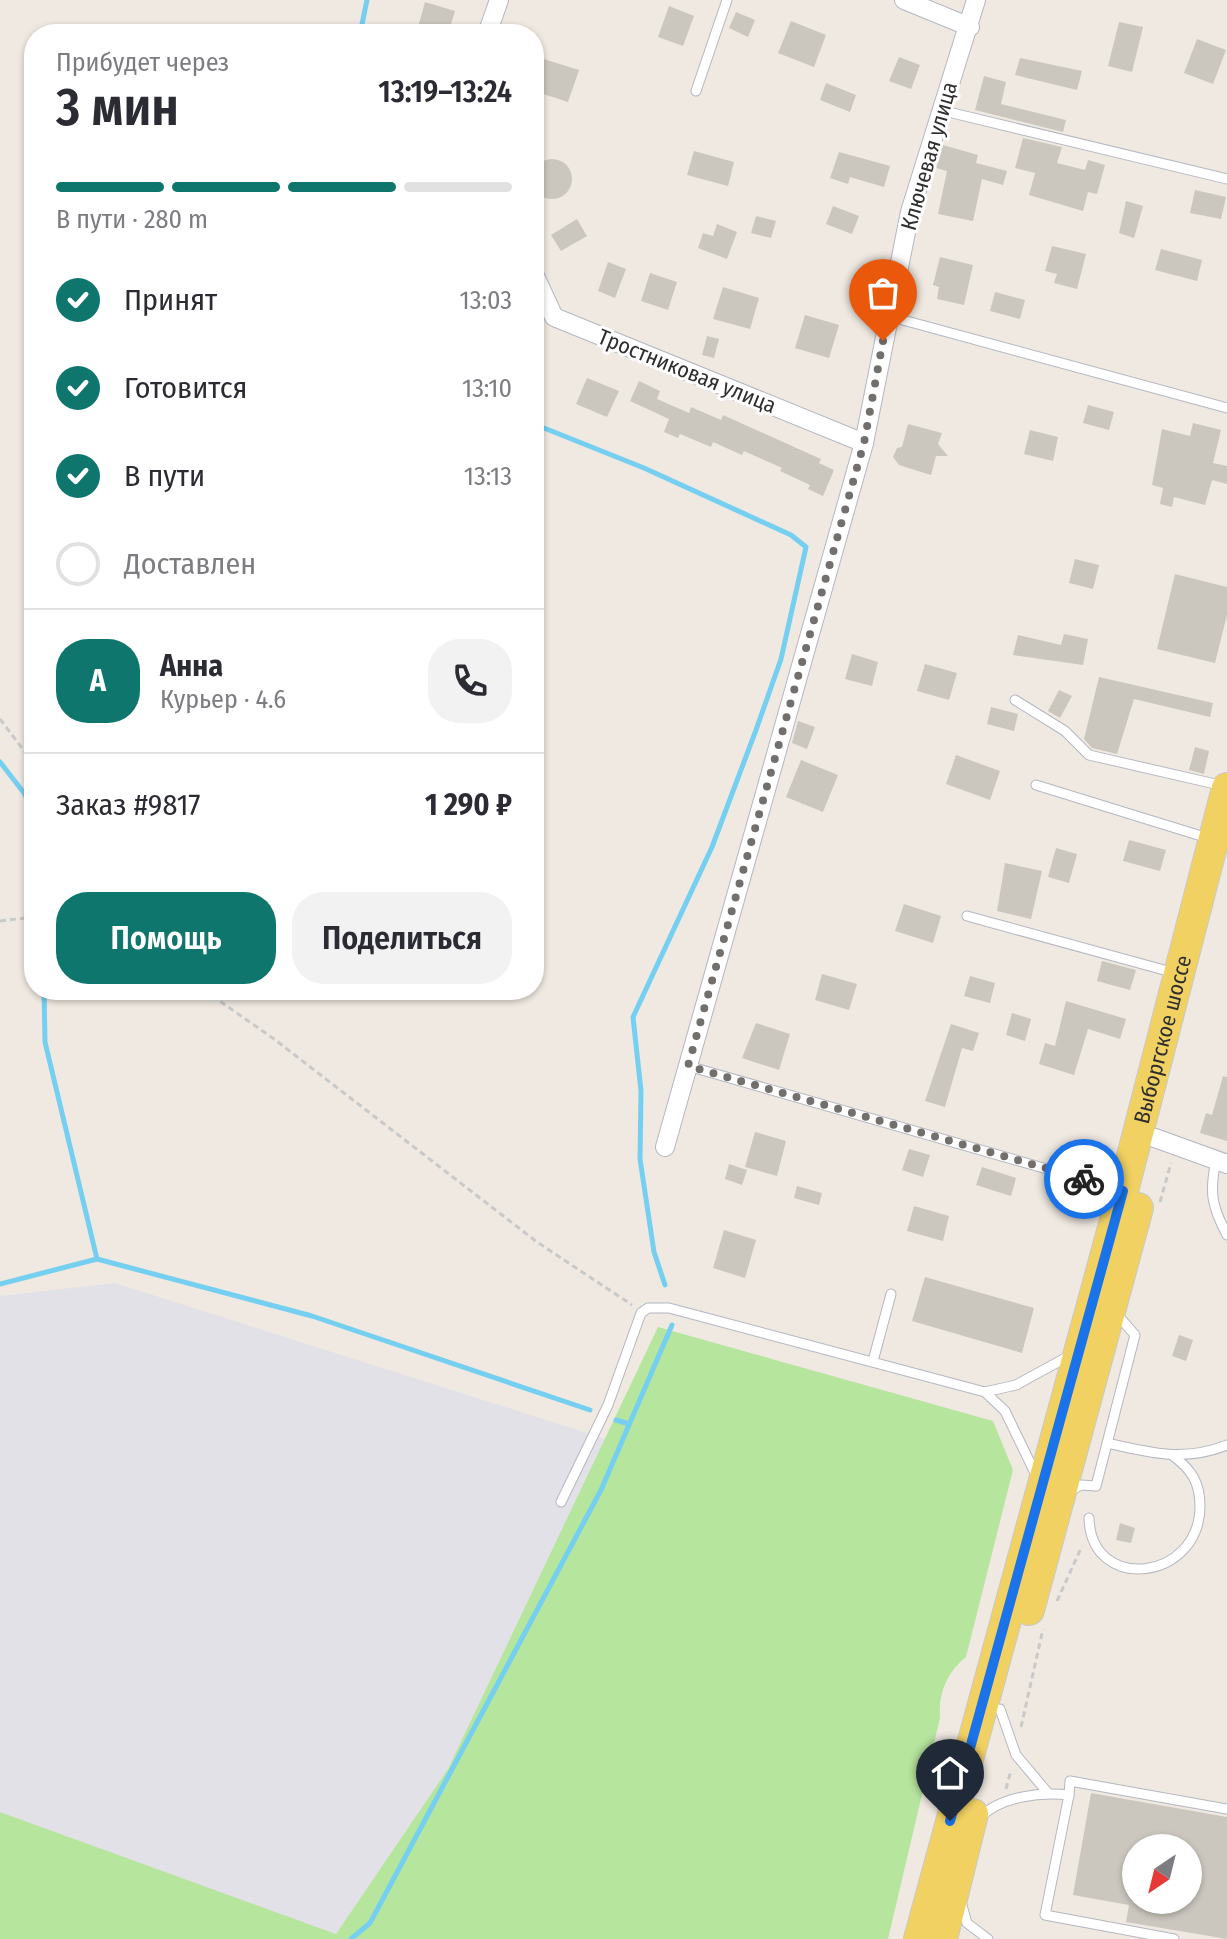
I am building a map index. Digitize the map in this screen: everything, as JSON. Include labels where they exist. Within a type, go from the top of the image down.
[{"type":"main road","name":"Выборгское шоссе","points":[[919,1939],[1051,1491],[1113,1310],[1220,851],[1227,787]]},
{"type":"main road","name":"Выборгское шоссе","points":[[942,1939],[1051,1491],[1078,1351],[1179,974],[1220,851]]},
{"type":"street","points":[[491,24],[499,0]]},
{"type":"street","points":[[904,0],[970,27]]},
{"type":"street","name":"Ключевая улица","points":[[665,1147],[864,443],[910,212],[976,0]]},
{"type":"street","name":"Тростниковая улица","points":[[544,296],[554,317],[864,443]]},
{"type":"street","points":[[1155,1138],[1222,1163]]},
{"type":"lane","points":[[696,91],[727,0]]},
{"type":"lane","points":[[940,110],[1227,179]]},
{"type":"lane","points":[[888,316],[1227,408]]},
{"type":"lane","points":[[1015,700],[1065,731],[1089,755],[1227,787]]},
{"type":"lane","points":[[1036,785],[1220,851]]},
{"type":"lane","points":[[967,916],[1179,974]]},
{"type":"lane","points":[[688,1066],[1123,1191]]},
{"type":"lane","points":[[1222,1163],[1210,1191],[1227,1235]]},
{"type":"lane","points":[[873,1361],[891,1294]]},
{"type":"lane","points":[[561,1502],[608,1405],[641,1313],[648,1308],[669,1308],[985,1392],[1005,1411],[1051,1491],[1081,1485],[1096,1486],[1135,1335],[1113,1310]]},
{"type":"lane","points":[[985,1392],[1016,1385],[1078,1351]]},
{"type":"lane","points":[[1107,1443],[1172,1455],[1200,1456],[1227,1445]]},
{"type":"lane","points":[[1089,1518],[1098,1549],[1107,1560],[1128,1568],[1156,1570],[1176,1558],[1190,1543],[1200,1519],[1200,1490],[1189,1467],[1172,1455]]},
{"type":"lane","points":[[1000,1709],[1016,1755],[1048,1793]]},
{"type":"lane","points":[[1174,1939],[1142,1936],[1045,1915],[1070,1781],[1227,1809]]},
{"type":"lane","points":[[969,1832],[983,1814],[1002,1803],[1048,1793],[1069,1795]]},
{"type":"lane","points":[[956,1883],[967,1923],[988,1939]]},
{"type":"path","points":[[0,719],[24,751]]},
{"type":"path","points":[[0,921],[24,918]]},
{"type":"path","points":[[218,1000],[274,1039],[537,1242],[641,1313]]},
{"type":"path","points":[[1054,1606],[1083,1542],[1089,1518]]},
{"type":"path","points":[[1002,1803],[1045,1625]]},
{"type":"shaded area","points":[[115,1283],[606,1439],[448,1769],[336,1935],[0,1812],[0,1296]]},
{"type":"green space","points":[[658,1327],[993,1421],[1013,1470],[966,1657],[949,1676],[942,1692],[940,1718],[888,1939],[0,1939],[0,1812],[336,1934],[448,1769]]},
{"type":"building","points":[[425,2],[455,11],[451,24],[419,24]]},
{"type":"building","points":[[669,6],[694,16],[683,46],[658,37]]},
{"type":"building","points":[[736,12],[755,20],[748,37],[729,28]]},
{"type":"building","points":[[791,21],[826,35],[814,67],[778,53]]},
{"type":"building","points":[[1119,22],[1143,27],[1132,72],[1108,66]]},
{"type":"building","points":[[1197,39],[1226,50],[1213,84],[1184,73]]},
{"type":"building","points":[[899,57],[920,65],[911,89],[889,81]]},
{"type":"building","points":[[1020,58],[1082,71],[1077,90],[1015,75]]},
{"type":"building","points":[[544,59],[579,70],[568,102],[544,94]]},
{"type":"building","points":[[984,76],[1006,82],[1001,104],[1066,120],[1063,132],[975,110]]},
{"type":"building","points":[[826,83],[856,95],[850,112],[820,100]]},
{"type":"building","points":[[1023,138],[1062,147],[1057,163],[1085,170],[1088,160],[1105,165],[1097,194],[1088,192],[1083,211],[1029,195],[1035,173],[1015,168]]},
{"type":"building","points":[[943,145],[978,155],[976,163],[1007,171],[1003,185],[982,179],[973,221],[938,214],[947,171],[936,168]]},
{"type":"building","points":[[694,151],[734,162],[728,186],[687,175]]},
{"type":"building","points":[[839,152],[890,166],[884,187],[850,177],[848,184],[830,178]]},
{"type":"building","points":[[544,160],[560,160],[571,171],[571,187],[566,193],[560,198],[544,198]]},
{"type":"building","points":[[1195,190],[1226,197],[1221,219],[1190,213]]},
{"type":"building","points":[[1126,201],[1143,206],[1134,238],[1119,233]]},
{"type":"building","points":[[833,206],[859,216],[852,234],[826,224]]},
{"type":"building","points":[[756,216],[776,221],[771,238],[751,233]]},
{"type":"building","points":[[577,219],[587,236],[561,251],[551,235]]},
{"type":"building","points":[[717,224],[737,232],[727,259],[698,248],[703,233],[713,236]]},
{"type":"building","points":[[1052,246],[1086,254],[1077,289],[1054,283],[1057,274],[1045,271]]},
{"type":"building","points":[[1161,249],[1202,260],[1197,281],[1155,270]]},
{"type":"building","points":[[940,257],[973,265],[964,305],[937,299],[939,287],[933,285]]},
{"type":"building","points":[[608,262],[626,269],[615,298],[598,291]]},
{"type":"building","points":[[650,273],[677,282],[668,310],[641,301]]},
{"type":"building","points":[[723,287],[759,298],[750,329],[713,319]]},
{"type":"building","points":[[995,292],[1025,300],[1020,319],[990,311]]},
{"type":"building","points":[[805,315],[839,325],[829,358],[795,348]]},
{"type":"building","points":[[707,336],[719,339],[714,358],[702,355]]},
{"type":"building","points":[[587,378],[619,391],[607,417],[576,404]]},
{"type":"building","points":[[639,381],[660,391],[657,399],[689,413],[691,407],[721,420],[723,415],[821,459],[819,463],[834,470],[823,496],[808,489],[810,485],[780,471],[782,468],[744,451],[742,455],[713,442],[711,447],[680,434],[678,438],[664,432],[669,419],[630,401]]},
{"type":"building","points":[[1088,405],[1114,412],[1109,430],[1083,423]]},
{"type":"building","points":[[1193,423],[1221,430],[1213,463],[1227,466],[1227,484],[1212,480],[1205,505],[1174,497],[1172,507],[1160,504],[1163,488],[1152,485],[1162,429],[1190,436]]},
{"type":"building","points":[[908,424],[942,433],[938,444],[948,456],[936,456],[931,475],[899,465],[893,457],[897,448],[902,447]]},
{"type":"building","points":[[1030,430],[1058,437],[1053,461],[1024,454]]},
{"type":"building","points":[[1075,559],[1099,565],[1093,589],[1069,583]]},
{"type":"building","points":[[1175,574],[1227,587],[1227,615],[1215,663],[1157,649]]},
{"type":"building","points":[[1064,634],[1088,639],[1083,665],[1013,655],[1018,635],[1061,645]]},
{"type":"building","points":[[852,654],[878,662],[872,686],[845,679]]},
{"type":"building","points":[[925,664],[957,673],[949,700],[917,691]]},
{"type":"building","points":[[1099,677],[1213,703],[1210,717],[1134,699],[1117,754],[1092,748],[1084,739]]},
{"type":"building","points":[[1059,690],[1072,696],[1060,718],[1048,711]]},
{"type":"building","points":[[991,707],[1018,714],[1014,731],[987,724]]},
{"type":"building","points":[[798,721],[815,727],[807,749],[792,743]]},
{"type":"building","points":[[1195,747],[1209,751],[1204,774],[1189,770]]},
{"type":"building","points":[[956,755],[1000,771],[990,800],[946,784]]},
{"type":"building","points":[[801,760],[838,775],[823,812],[786,797]]},
{"type":"building","points":[[1129,840],[1166,850],[1160,871],[1123,861]]},
{"type":"building","points":[[1056,848],[1077,854],[1069,883],[1048,877]]},
{"type":"building","points":[[1005,863],[1042,871],[1031,919],[997,911]]},
{"type":"building","points":[[904,904],[941,916],[933,943],[895,931]]},
{"type":"building","points":[[1102,961],[1136,970],[1130,990],[1097,981]]},
{"type":"building","points":[[822,974],[857,984],[849,1010],[815,1000]]},
{"type":"building","points":[[970,976],[995,983],[990,1003],[964,996]]},
{"type":"building","points":[[1066,1001],[1126,1019],[1120,1039],[1088,1029],[1074,1075],[1039,1064],[1045,1043],[1055,1046]]},
{"type":"building","points":[[1012,1013],[1031,1019],[1025,1041],[1006,1035]]},
{"type":"building","points":[[756,1023],[790,1034],[779,1070],[742,1058]]},
{"type":"building","points":[[951,1024],[979,1033],[973,1051],[962,1048],[945,1107],[925,1101]]},
{"type":"building","points":[[1223,1076],[1227,1077],[1227,1141],[1200,1133],[1206,1113],[1212,1115]]},
{"type":"building","points":[[755,1132],[786,1141],[777,1176],[745,1167]]},
{"type":"building","points":[[909,1149],[930,1155],[923,1177],[902,1170]]},
{"type":"building","points":[[729,1164],[747,1170],[742,1185],[725,1179]]},
{"type":"building","points":[[982,1167],[1016,1178],[1011,1196],[976,1185]]},
{"type":"building","points":[[797,1186],[822,1193],[819,1205],[794,1198]]},
{"type":"building","points":[[914,1206],[949,1216],[943,1241],[907,1231]]},
{"type":"building","points":[[724,1230],[756,1240],[745,1278],[713,1268]]},
{"type":"building","points":[[925,1277],[1034,1308],[1022,1353],[912,1321]]},
{"type":"building","points":[[1179,1335],[1193,1340],[1186,1361],[1172,1356]]},
{"type":"building","points":[[1120,1523],[1135,1528],[1131,1543],[1116,1540]]},
{"type":"building","points":[[1091,1793],[1227,1817],[1227,1939],[1126,1922],[1127,1914],[1202,1914],[1202,1834],[1122,1834],[1122,1904],[1073,1895]]},
{"type":"waterway","points":[[362,24],[367,0]]},
{"type":"waterway","points":[[544,428],[644,468],[791,535],[806,547],[781,659],[756,730],[712,847],[633,1017],[641,1091],[640,1159],[654,1252],[665,1285]]},
{"type":"waterway","points":[[0,762],[24,793]]},
{"type":"waterway","points":[[44,1000],[45,1042],[97,1259]]},
{"type":"waterway","points":[[0,1284],[97,1259],[312,1316],[590,1410]]},
{"type":"waterway","points":[[351,1939],[370,1923],[601,1490],[672,1325]]},
{"type":"waterway","points":[[616,1420],[629,1424]]},
{"type":"way so far","points":[[883,341],[864,443],[688,1066],[1084,1179]]},
{"type":"route","points":[[950,1821],[1123,1191],[1084,1179]]}]
